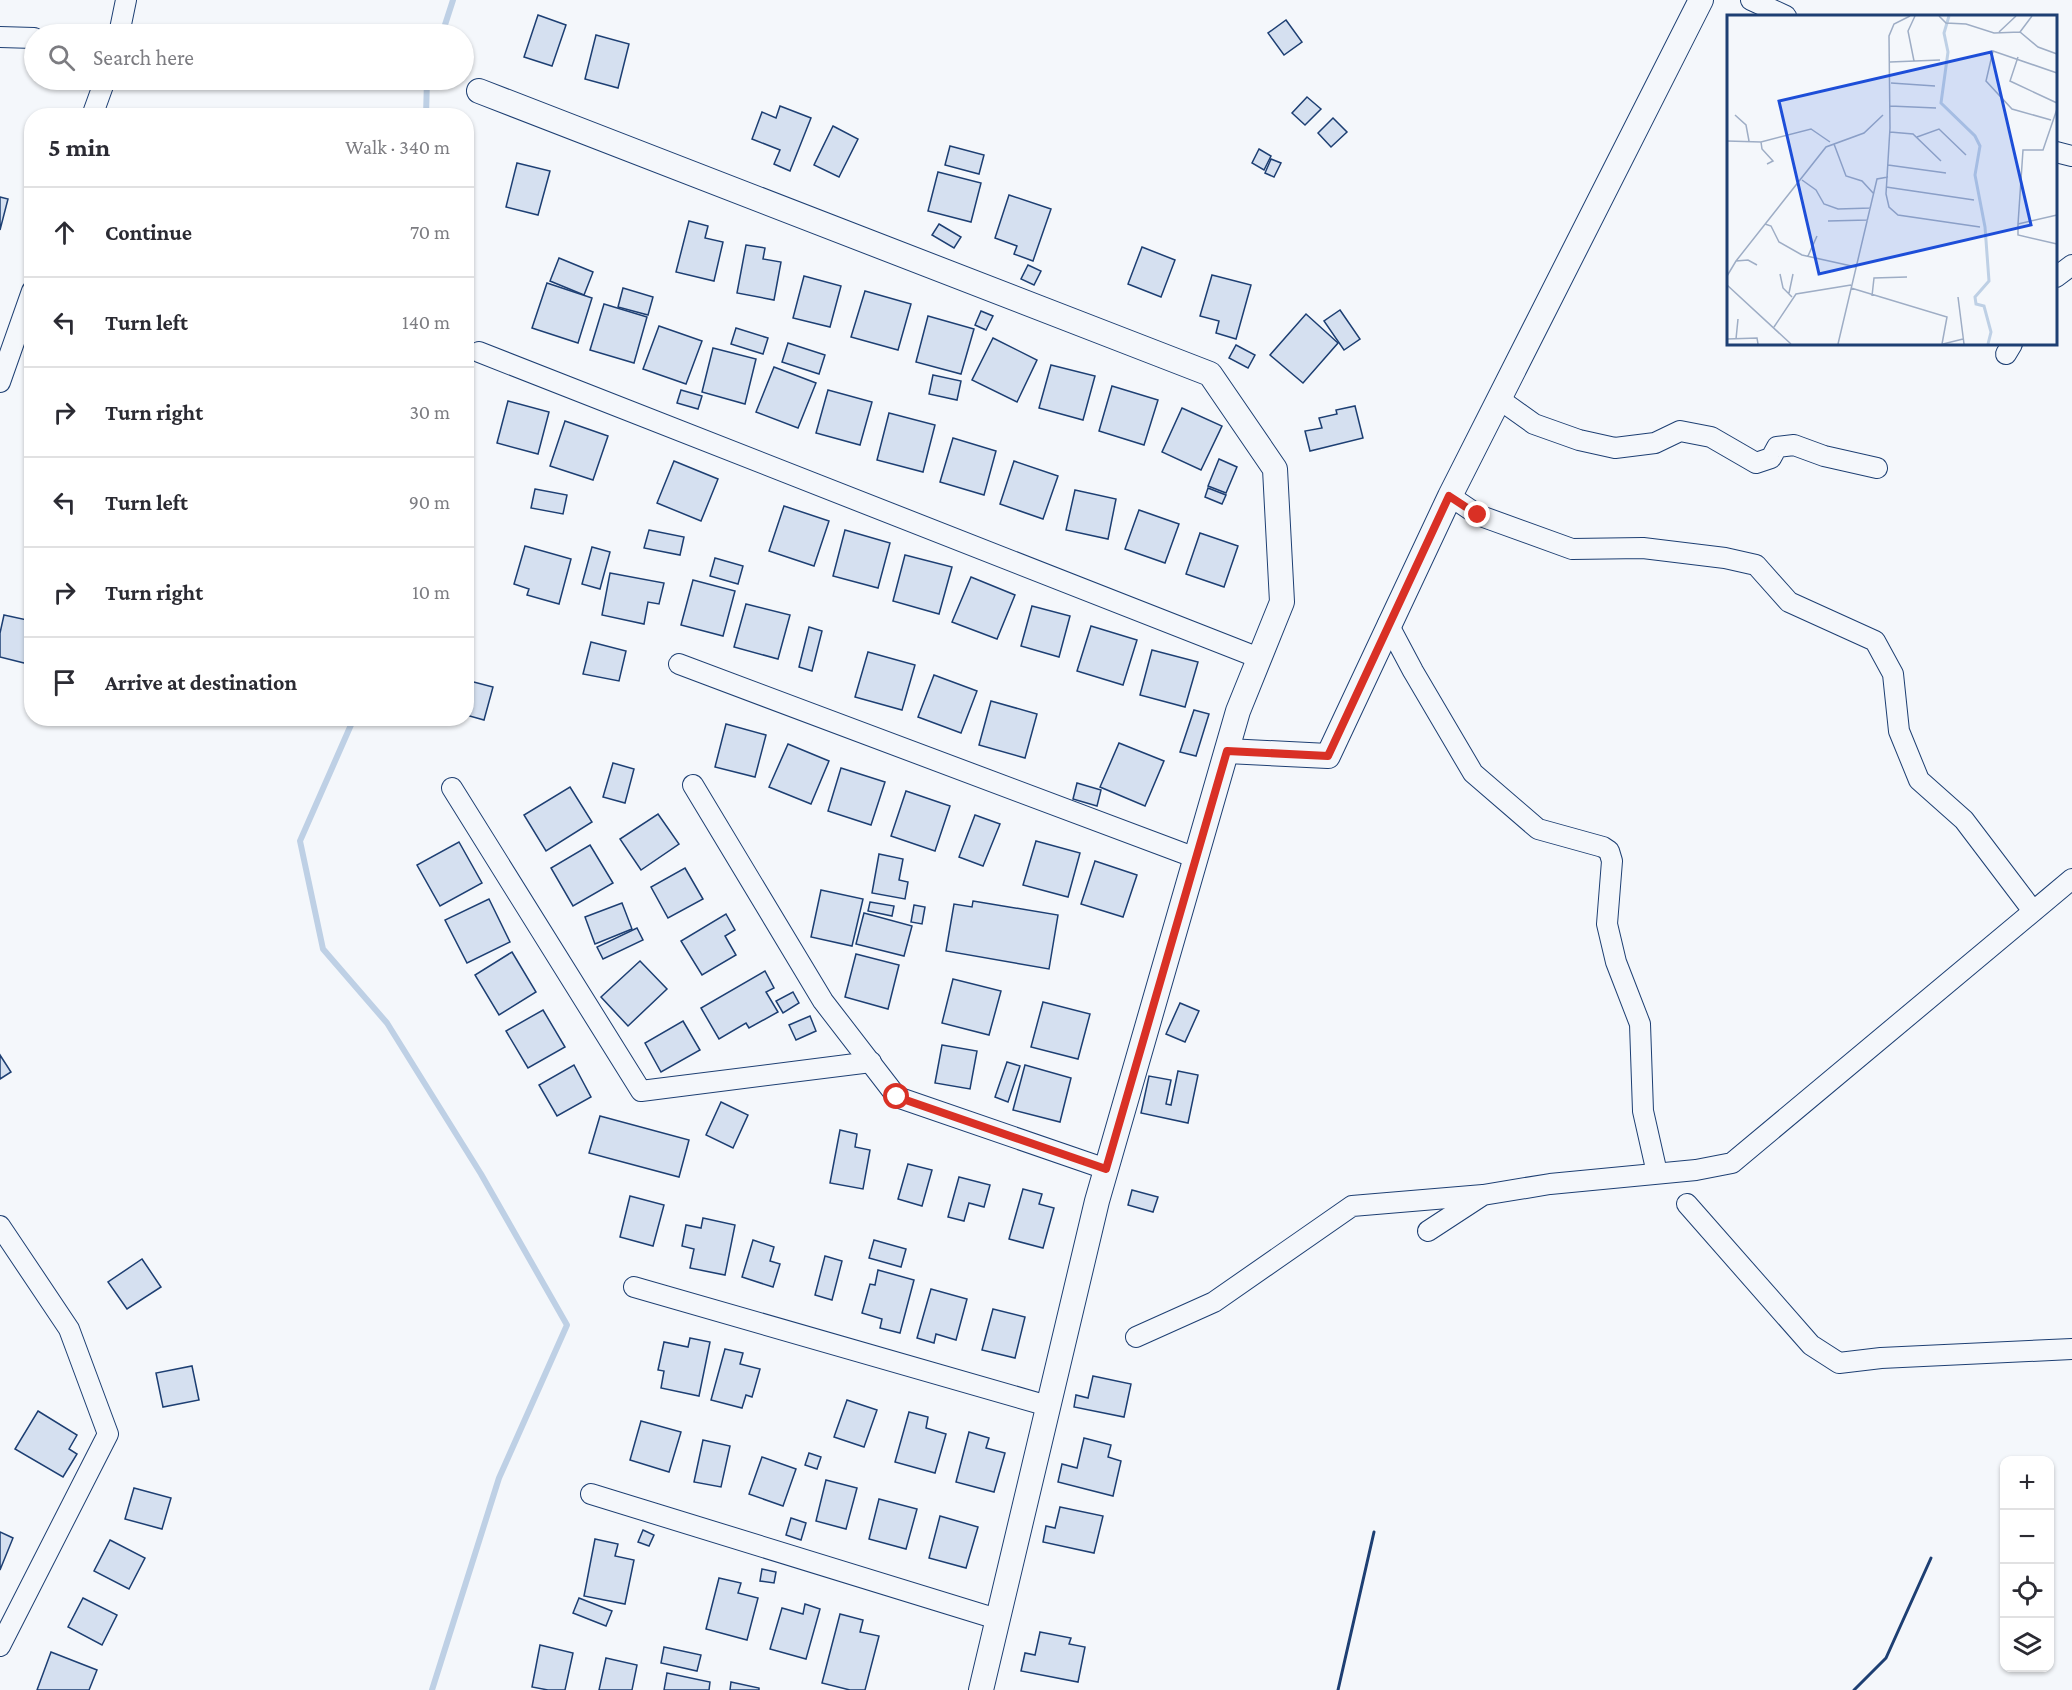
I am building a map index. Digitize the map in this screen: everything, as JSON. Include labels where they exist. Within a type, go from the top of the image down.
[{"type":"street","points":[[121,24],[126,0]]},
{"type":"street","points":[[1227,751],[1328,756],[1449,496],[1701,0]]},
{"type":"street","points":[[1751,0],[1784,15]]},
{"type":"street","points":[[0,37],[24,38]]},
{"type":"street","points":[[95,108],[101,90]]},
{"type":"street","points":[[479,91],[1210,374],[1275,470],[1282,602],[1238,711],[1106,1169],[996,1619],[981,1690]]},
{"type":"street","points":[[2057,152],[2072,156]]},
{"type":"street","points":[[2057,276],[2072,265]]},
{"type":"street","points":[[0,382],[24,314]]},
{"type":"street","points":[[478,352],[1259,658]]},
{"type":"street","points":[[1499,399],[1534,424],[1579,440],[1615,448],[1655,443],[1680,431],[1711,437],[1756,463],[1771,458],[1778,447],[1794,445],[1824,456],[1877,468]]},
{"type":"street","points":[[1449,496],[1478,515],[1572,549],[1643,548],[1725,558],[1756,565],[1789,602],[1875,641],[1893,674],[1899,731],[1919,780],[1964,820],[2033,911]]},
{"type":"street","points":[[1388,624],[1473,773],[1538,828],[1603,847],[1610,852],[1612,861],[1607,924],[1616,962],[1640,1024],[1643,1111],[1657,1173]]},
{"type":"street","points":[[679,664],[1196,858]]},
{"type":"street","points":[[693,785],[823,1001],[897,1097],[1106,1169]]},
{"type":"street","points":[[452,788],[641,1091],[871,1062]]},
{"type":"street","points":[[1136,1337],[1214,1302],[1352,1206],[1483,1195],[1550,1184],[1696,1170],[1732,1163],[2072,879]]},
{"type":"street","points":[[1428,1231],[1483,1195]]},
{"type":"street","points":[[1687,1204],[1811,1346],[1839,1363],[1881,1358],[2072,1349]]},
{"type":"street","points":[[0,1226],[69,1329],[108,1434],[0,1646]]},
{"type":"street","points":[[634,1287],[1048,1406]]},
{"type":"street","points":[[591,1494],[996,1619]]},
{"type":"building","points":[[538,15],[566,25],[552,66],[524,57]]},
{"type":"building","points":[[1286,20],[1302,42],[1284,55],[1268,33]]},
{"type":"building","points":[[596,35],[629,44],[618,88],[585,79]]},
{"type":"building","points":[[1307,97],[1321,109],[1305,125],[1292,113]]},
{"type":"building","points":[[780,106],[811,118],[790,171],[774,164],[780,150],[752,139],[762,112],[776,118]]},
{"type":"building","points":[[1333,118],[1347,132],[1331,147],[1318,133]]},
{"type":"building","points":[[833,126],[858,139],[839,177],[814,165]]},
{"type":"building","points":[[950,146],[984,155],[979,174],[945,165]]},
{"type":"building","points":[[1259,149],[1271,156],[1264,170],[1252,163]]},
{"type":"building","points":[[1271,159],[1281,163],[1274,177],[1265,173]]},
{"type":"building","points":[[517,163],[550,171],[538,215],[506,207]]},
{"type":"building","points":[[938,172],[981,183],[971,222],[928,211]]},
{"type":"building","points":[[1009,195],[1051,209],[1033,261],[1014,254],[1017,246],[995,238]]},
{"type":"building","points":[[0,197],[8,199],[0,230]]},
{"type":"building","points":[[689,221],[708,226],[705,238],[723,242],[714,281],[676,272]]},
{"type":"building","points":[[939,224],[961,237],[954,248],[932,235]]},
{"type":"building","points":[[746,245],[765,248],[763,259],[781,262],[774,300],[737,293]]},
{"type":"building","points":[[1142,247],[1175,260],[1161,297],[1128,284]]},
{"type":"building","points":[[559,258],[593,272],[584,295],[550,281]]},
{"type":"building","points":[[1028,265],[1041,271],[1034,285],[1021,279]]},
{"type":"building","points":[[1212,275],[1251,285],[1236,339],[1216,333],[1219,321],[1200,316]]},
{"type":"building","points":[[804,276],[841,286],[830,327],[793,318]]},
{"type":"building","points":[[547,283],[592,298],[578,343],[532,328]]},
{"type":"building","points":[[623,288],[653,297],[648,315],[618,307]]},
{"type":"building","points":[[865,291],[911,304],[898,350],[851,337]]},
{"type":"building","points":[[604,304],[647,317],[634,363],[590,350]]},
{"type":"building","points":[[1340,310],[1360,339],[1344,350],[1324,321]]},
{"type":"building","points":[[981,311],[993,316],[986,330],[975,325]]},
{"type":"building","points":[[1306,314],[1338,343],[1303,383],[1270,355]]},
{"type":"building","points":[[928,316],[974,329],[961,374],[916,362]]},
{"type":"building","points":[[659,326],[702,341],[686,384],[643,369]]},
{"type":"building","points":[[736,328],[768,338],[763,354],[731,344]]},
{"type":"building","points":[[993,338],[1037,360],[1017,402],[972,380]]},
{"type":"building","points":[[788,343],[825,355],[819,374],[782,362]]},
{"type":"building","points":[[1236,345],[1255,355],[1248,368],[1229,358]]},
{"type":"building","points":[[713,348],[756,359],[745,404],[702,392]]},
{"type":"building","points":[[1051,365],[1095,376],[1083,420],[1039,408]]},
{"type":"building","points":[[774,367],[816,383],[798,428],[756,412]]},
{"type":"building","points":[[933,375],[961,381],[957,400],[929,394]]},
{"type":"building","points":[[1112,386],[1158,400],[1144,445],[1099,431]]},
{"type":"building","points":[[681,390],[702,396],[698,409],[677,403]]},
{"type":"building","points":[[828,390],[872,402],[860,445],[816,433]]},
{"type":"building","points":[[508,401],[549,412],[538,454],[497,443]]},
{"type":"building","points":[[1355,406],[1363,438],[1310,451],[1305,431],[1322,428],[1319,418],[1337,414],[1336,410]]},
{"type":"building","points":[[1182,408],[1222,426],[1201,470],[1162,452]]},
{"type":"building","points":[[889,413],[935,425],[923,472],[877,460]]},
{"type":"building","points":[[565,421],[608,436],[593,480],[550,466]]},
{"type":"building","points":[[953,438],[996,451],[984,495],[940,482]]},
{"type":"building","points":[[1219,459],[1237,467],[1226,493],[1208,486]]},
{"type":"building","points":[[674,461],[718,479],[701,521],[657,503]]},
{"type":"building","points":[[1014,461],[1058,476],[1043,519],[1000,504]]},
{"type":"building","points":[[1208,488],[1226,495],[1222,504],[1205,497]]},
{"type":"building","points":[[535,489],[567,495],[563,514],[531,508]]},
{"type":"building","points":[[1075,490],[1116,499],[1108,539],[1066,530]]},
{"type":"building","points":[[784,506],[829,521],[814,566],[769,551]]},
{"type":"building","points":[[1139,510],[1179,524],[1165,563],[1125,549]]},
{"type":"building","points":[[649,530],[684,537],[680,555],[644,548]]},
{"type":"building","points":[[845,530],[890,543],[878,588],[833,576]]},
{"type":"building","points":[[1200,533],[1238,546],[1224,587],[1186,574]]},
{"type":"building","points":[[525,546],[571,559],[559,604],[527,595],[529,589],[514,584]]},
{"type":"building","points":[[592,547],[610,552],[600,589],[582,584]]},
{"type":"building","points":[[905,555],[952,567],[939,614],[893,601]]},
{"type":"building","points":[[715,558],[743,566],[738,584],[710,576]]},
{"type":"building","points":[[610,573],[664,583],[659,604],[648,602],[644,624],[602,615]]},
{"type":"building","points":[[971,577],[1015,595],[997,639],[952,622]]},
{"type":"building","points":[[693,580],[735,591],[723,636],[681,625]]},
{"type":"building","points":[[746,604],[790,615],[778,659],[734,647]]},
{"type":"building","points":[[1032,606],[1070,616],[1059,657],[1021,646]]},
{"type":"building","points":[[4,615],[24,619],[24,663],[0,657],[0,633]]},
{"type":"building","points":[[1091,626],[1137,640],[1123,685],[1077,671]]},
{"type":"building","points":[[809,627],[822,631],[812,671],[799,667]]},
{"type":"building","points":[[591,642],[626,651],[619,681],[583,674]]},
{"type":"building","points":[[1152,650],[1198,662],[1185,707],[1140,695]]},
{"type":"building","points":[[868,652],[915,665],[902,710],[855,697]]},
{"type":"building","points":[[934,675],[977,691],[961,733],[918,717]]},
{"type":"building","points":[[474,682],[493,687],[484,720],[474,717]]},
{"type":"building","points":[[991,701],[1037,714],[1025,758],[979,745]]},
{"type":"building","points":[[1194,710],[1209,714],[1196,756],[1180,752]]},
{"type":"building","points":[[726,724],[766,735],[755,777],[715,767]]},
{"type":"building","points":[[1119,743],[1164,761],[1145,806],[1100,787]]},
{"type":"building","points":[[788,744],[829,761],[811,804],[769,787]]},
{"type":"building","points":[[613,763],[634,769],[625,803],[603,797]]},
{"type":"building","points":[[841,768],[885,782],[871,825],[828,811]]},
{"type":"building","points":[[1077,783],[1101,790],[1097,806],[1073,799]]},
{"type":"building","points":[[570,787],[592,822],[546,851],[524,815]]},
{"type":"building","points":[[906,791],[950,806],[935,851],[891,836]]},
{"type":"building","points":[[658,814],[679,844],[641,870],[620,839]]},
{"type":"building","points":[[975,815],[1000,824],[983,866],[959,857]]},
{"type":"building","points":[[1036,841],[1080,853],[1068,897],[1023,885]]},
{"type":"building","points":[[459,842],[482,883],[440,906],[417,865]]},
{"type":"building","points":[[590,845],[613,883],[573,906],[551,868]]},
{"type":"building","points":[[879,854],[903,859],[899,880],[908,882],[905,899],[872,893]]},
{"type":"building","points":[[1095,861],[1137,875],[1123,917],[1081,904]]},
{"type":"building","points":[[685,868],[703,899],[668,918],[651,887]]},
{"type":"building","points":[[821,890],[863,899],[852,946],[811,937]]},
{"type":"building","points":[[489,899],[510,942],[467,963],[445,920]]},
{"type":"building","points":[[973,901],[1058,915],[1049,969],[946,951],[954,904],[972,907]]},
{"type":"building","points":[[870,902],[894,906],[892,916],[868,911]]},
{"type":"building","points":[[622,903],[632,929],[595,944],[585,917]]},
{"type":"building","points":[[914,905],[925,907],[922,924],[911,922]]},
{"type":"building","points":[[864,913],[912,926],[904,956],[856,944]]},
{"type":"building","points":[[726,914],[735,930],[725,936],[736,955],[702,975],[681,941]]},
{"type":"building","points":[[637,928],[643,940],[603,959],[597,947]]},
{"type":"building","points":[[512,952],[536,992],[499,1015],[475,975]]},
{"type":"building","points":[[856,954],[899,965],[888,1009],[845,997]]},
{"type":"building","points":[[640,961],[667,989],[628,1026],[601,997]]},
{"type":"building","points":[[765,971],[774,988],[766,992],[778,1012],[749,1028],[746,1023],[719,1039],[701,1008]]},
{"type":"building","points":[[953,979],[1001,991],[989,1035],[942,1023]]},
{"type":"building","points":[[793,992],[799,1003],[783,1013],[776,1001]]},
{"type":"building","points":[[1043,1002],[1090,1014],[1078,1059],[1031,1047]]},
{"type":"building","points":[[1180,1003],[1199,1011],[1185,1042],[1166,1034]]},
{"type":"building","points":[[543,1010],[565,1047],[528,1068],[506,1031]]},
{"type":"building","points":[[810,1016],[816,1031],[796,1040],[789,1025]]},
{"type":"building","points":[[683,1021],[700,1050],[661,1072],[645,1043]]},
{"type":"building","points":[[942,1045],[977,1051],[970,1089],[935,1083]]},
{"type":"building","points":[[0,1055],[11,1072],[0,1079]]},
{"type":"building","points":[[1007,1062],[1020,1066],[1008,1102],[995,1097]]},
{"type":"building","points":[[574,1065],[591,1097],[557,1116],[539,1085]]},
{"type":"building","points":[[1025,1065],[1071,1078],[1060,1122],[1013,1110]]},
{"type":"building","points":[[1178,1071],[1198,1075],[1188,1123],[1141,1113],[1149,1076],[1171,1080],[1166,1104],[1171,1105]]},
{"type":"building","points":[[721,1102],[748,1115],[733,1148],[706,1135]]},
{"type":"building","points":[[600,1116],[689,1140],[679,1177],[589,1153]]},
{"type":"building","points":[[840,1130],[857,1134],[855,1147],[870,1150],[863,1189],[830,1183]]},
{"type":"building","points":[[908,1164],[932,1170],[922,1206],[898,1199]]},
{"type":"building","points":[[959,1177],[990,1185],[984,1207],[969,1203],[964,1221],[948,1217]]},
{"type":"building","points":[[1023,1189],[1042,1194],[1039,1204],[1054,1208],[1043,1248],[1009,1239]]},
{"type":"building","points":[[1132,1190],[1158,1197],[1153,1212],[1128,1205]]},
{"type":"building","points":[[630,1196],[664,1205],[653,1246],[620,1237]]},
{"type":"building","points":[[703,1218],[735,1225],[725,1275],[690,1268],[694,1249],[682,1246],[686,1225],[701,1228]]},
{"type":"building","points":[[753,1240],[774,1247],[770,1261],[780,1264],[773,1287],[742,1277]]},
{"type":"building","points":[[874,1240],[906,1249],[901,1267],[869,1258]]},
{"type":"building","points":[[825,1256],[842,1261],[832,1300],[815,1295]]},
{"type":"building","points":[[142,1259],[161,1287],[127,1309],[108,1282]]},
{"type":"building","points":[[878,1270],[914,1280],[900,1333],[880,1328],[882,1319],[862,1313],[870,1284],[875,1285]]},
{"type":"building","points":[[931,1289],[967,1299],[956,1340],[936,1334],[934,1343],[917,1338]]},
{"type":"building","points":[[993,1309],[1025,1317],[1015,1358],[982,1350]]},
{"type":"building","points":[[690,1338],[710,1342],[699,1396],[661,1388],[664,1371],[658,1370],[664,1342],[688,1347]]},
{"type":"building","points":[[725,1349],[743,1353],[740,1364],[760,1369],[752,1397],[746,1395],[742,1408],[711,1400]]},
{"type":"building","points":[[192,1366],[199,1400],[163,1407],[156,1373]]},
{"type":"building","points":[[1093,1376],[1131,1384],[1124,1417],[1074,1407],[1076,1395],[1088,1398]]},
{"type":"building","points":[[847,1400],[877,1410],[864,1447],[834,1437]]},
{"type":"building","points":[[38,1411],[77,1435],[69,1449],[77,1454],[63,1477],[15,1449]]},
{"type":"building","points":[[909,1412],[928,1417],[926,1428],[946,1434],[935,1473],[895,1462]]},
{"type":"building","points":[[641,1421],[681,1432],[669,1472],[630,1460]]},
{"type":"building","points":[[969,1432],[989,1438],[986,1448],[1005,1453],[994,1492],[956,1482]]},
{"type":"building","points":[[1084,1438],[1111,1445],[1108,1457],[1121,1461],[1113,1496],[1058,1482],[1062,1464],[1077,1468]]},
{"type":"building","points":[[703,1440],[730,1446],[721,1487],[694,1482]]},
{"type":"building","points":[[809,1453],[821,1457],[817,1469],[805,1465]]},
{"type":"building","points":[[762,1457],[796,1469],[783,1506],[749,1494]]},
{"type":"building","points":[[826,1480],[857,1488],[846,1529],[816,1521]]},
{"type":"building","points":[[134,1488],[171,1498],[162,1529],[125,1519]]},
{"type":"building","points":[[879,1499],[917,1509],[906,1549],[869,1539]]},
{"type":"building","points":[[1060,1507],[1103,1516],[1094,1553],[1043,1542],[1046,1526],[1055,1528]]},
{"type":"building","points":[[940,1516],[978,1527],[966,1568],[929,1558]]},
{"type":"building","points":[[791,1518],[806,1523],[801,1540],[786,1535]]},
{"type":"building","points":[[643,1530],[654,1535],[649,1546],[638,1542]]},
{"type":"building","points":[[0,1532],[13,1538],[0,1570]]},
{"type":"building","points":[[595,1539],[618,1544],[615,1556],[634,1560],[625,1604],[584,1596]]},
{"type":"building","points":[[110,1540],[145,1558],[129,1589],[94,1571]]},
{"type":"building","points":[[762,1569],[776,1572],[774,1583],[760,1581]]},
{"type":"building","points":[[719,1578],[741,1583],[738,1593],[758,1598],[747,1640],[706,1629]]},
{"type":"building","points":[[83,1598],[117,1615],[102,1645],[68,1627]]},
{"type":"building","points":[[579,1598],[612,1611],[606,1626],[573,1613]]},
{"type":"building","points":[[805,1604],[820,1609],[806,1659],[770,1649],[782,1608],[803,1614]]},
{"type":"building","points":[[840,1614],[863,1620],[860,1632],[879,1636],[865,1690],[850,1690],[822,1683]]},
{"type":"building","points":[[1040,1632],[1071,1638],[1069,1644],[1085,1647],[1078,1682],[1021,1671],[1025,1653],[1035,1655]]},
{"type":"building","points":[[540,1645],[573,1653],[565,1690],[532,1687]]},
{"type":"building","points":[[664,1647],[701,1655],[697,1671],[661,1663]]},
{"type":"building","points":[[51,1652],[97,1670],[89,1690],[37,1690]]},
{"type":"building","points":[[606,1658],[637,1665],[632,1690],[599,1690]]},
{"type":"building","points":[[667,1673],[710,1682],[709,1690],[664,1690]]},
{"type":"building","points":[[731,1682],[759,1688],[759,1690],[730,1690]]},
{"type":"waterway","points":[[445,24],[453,0]]},
{"type":"waterway","points":[[426,108],[427,90]]},
{"type":"waterway","points":[[350,726],[300,841],[323,949],[387,1023],[481,1174],[567,1325],[499,1478],[432,1690]]},
{"type":"wall","points":[[1338,1690],[1374,1532]]},
{"type":"wall","points":[[1854,1690],[1886,1658],[1931,1558]]},
{"type":"route","points":[[897,1097],[1106,1169],[1227,751],[1328,756],[1449,496],[1478,515]]}]
